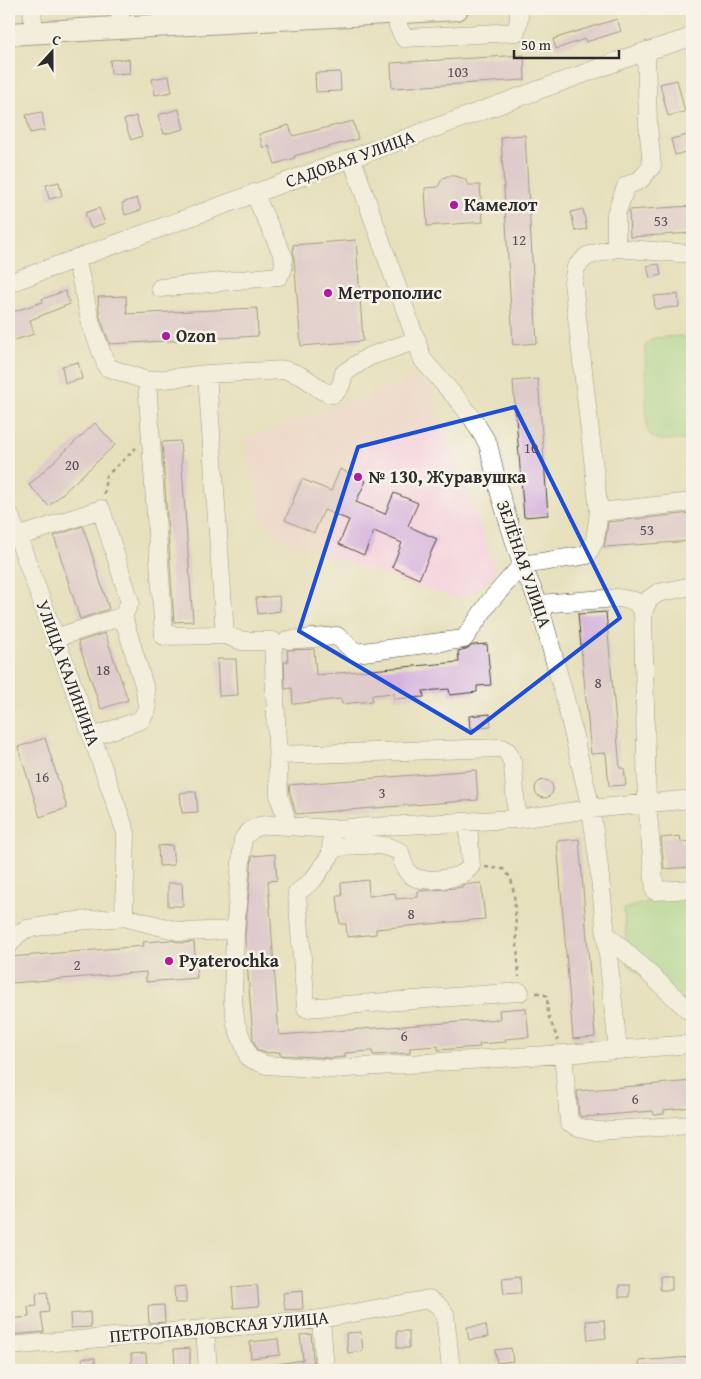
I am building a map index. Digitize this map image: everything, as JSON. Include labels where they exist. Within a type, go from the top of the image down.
[{"type":"main road","points":[[9,34],[34,33],[121,18],[457,9]]},
{"type":"street","points":[[32,9],[34,33]]},
{"type":"street","points":[[403,11],[398,26],[404,38],[516,32],[519,19],[518,9]]},
{"type":"street","name":"САДОВАЯ УЛИЦА","points":[[9,283],[646,51],[692,36]]},
{"type":"street","points":[[616,248],[616,214],[626,186],[640,180],[652,166],[648,124],[646,51]]},
{"type":"street","name":"ЗЕЛЁНАЯ УЛИЦА","points":[[352,159],[424,360],[473,419],[488,444],[500,494],[522,565],[540,604],[565,698],[591,809],[618,1050]]},
{"type":"street","points":[[160,288],[278,276],[283,269],[284,258],[254,193]]},
{"type":"street","points":[[147,381],[164,636],[224,635],[242,641],[337,636],[356,653],[464,639],[490,601],[522,565],[587,555],[594,540],[599,512],[573,282],[576,267],[587,256],[616,248],[692,254]]},
{"type":"street","points":[[76,258],[91,324],[107,367],[147,381],[208,374],[285,370],[297,373],[325,394],[333,394],[338,390],[344,373],[368,357],[417,340]]},
{"type":"street","points":[[208,374],[224,635]]},
{"type":"street","points":[[599,512],[692,502]]},
{"type":"street","points":[[18,537],[101,509],[130,602],[123,616],[145,689],[147,709],[141,720],[92,737]]},
{"type":"street","name":"УЛИЦА КАЛИНИНА","points":[[9,514],[126,833],[124,917]]},
{"type":"street","points":[[692,586],[658,593],[648,599],[643,612],[647,803],[655,892],[692,888]]},
{"type":"street","points":[[540,604],[618,598],[635,601],[643,612]]},
{"type":"street","points":[[55,638],[123,616]]},
{"type":"street","points":[[282,640],[278,755],[279,795],[288,826]]},
{"type":"street","points":[[278,755],[502,748],[508,752],[513,765],[518,819]]},
{"type":"street","points":[[692,799],[591,809],[518,819],[332,829],[260,825],[249,830],[243,839],[235,930],[232,1002],[236,1024],[249,1058],[266,1065],[332,1069],[692,1044]]},
{"type":"street","points":[[331,848],[378,844],[400,852],[404,866],[410,876],[422,880],[451,877],[464,873],[471,866],[468,822]]},
{"type":"street","points":[[332,829],[331,854],[313,880],[297,893],[306,1008],[520,992]]},
{"type":"street","points":[[9,945],[17,935],[26,929],[68,922],[124,917],[182,932],[235,930]]},
{"type":"street","points":[[606,934],[692,1013]]},
{"type":"street","points":[[563,1054],[569,1122],[578,1127],[596,1131],[692,1125]]},
{"type":"street","name":"ПЕТРОПАВЛОВСКАЯ УЛИЦА","points":[[9,1346],[321,1319],[429,1299],[438,1305],[445,1314],[451,1370]]},
{"type":"street","points":[[321,1319],[325,1370]]},
{"type":"street","points":[[205,1329],[208,1370]]},
{"type":"path","points":[[106,476],[150,435]]},
{"type":"path","points":[[471,866],[503,869],[511,878],[514,894],[520,992],[541,993],[546,996],[548,1015],[563,1054]]},
{"type":"highlighted area","points":[[515,407],[620,618],[471,733],[299,631],[358,447]]},
{"type":"shaded area","name":"№ 130, Журавушка","points":[[427,374],[496,573],[471,595],[454,598],[281,540],[261,514],[245,439]]},
{"type":"green space","points":[[681,336],[692,341],[692,439],[661,440],[652,437],[647,430],[645,346],[653,338]]},
{"type":"green space","points":[[692,896],[692,1020],[628,964],[624,909],[664,897]]},
{"type":"building","points":[[617,19],[621,31],[586,42],[585,39],[556,49],[553,39]]},
{"type":"building","points":[[524,55],[525,80],[392,88],[391,63]]},
{"type":"building","points":[[129,59],[130,73],[111,74],[110,60]]},
{"type":"building","points":[[340,72],[341,91],[316,92],[315,73]]},
{"type":"building","points":[[169,76],[172,92],[155,95],[152,79]]},
{"type":"building","points":[[677,80],[685,112],[668,116],[660,84]]},
{"type":"building","points":[[179,109],[184,129],[164,134],[158,115]]},
{"type":"building","points":[[42,112],[45,130],[30,133],[26,115]]},
{"type":"building","points":[[136,116],[142,136],[131,140],[124,120]]},
{"type":"building","points":[[353,121],[358,139],[294,156],[295,158],[275,164],[269,146],[263,148],[259,134],[289,125],[293,136]]},
{"type":"building","points":[[692,134],[692,150],[675,155],[671,139]]},
{"type":"building","points":[[525,135],[537,343],[513,345],[501,137]]},
{"type":"building","name":"Камелот","points":[[447,176],[465,179],[468,185],[480,185],[483,222],[427,226],[425,188],[438,187],[442,179]]},
{"type":"building","points":[[59,182],[62,196],[49,199],[46,185]]},
{"type":"building","points":[[137,198],[141,210],[125,215],[122,203]]},
{"type":"building","points":[[692,206],[692,233],[630,237],[629,210]]},
{"type":"building","points":[[99,208],[105,223],[91,228],[85,213]]},
{"type":"building","points":[[583,209],[587,229],[575,231],[571,212]]},
{"type":"building","name":"Метрополис","points":[[356,240],[363,341],[301,346],[293,245]]},
{"type":"building","points":[[659,264],[661,275],[650,278],[647,266]]},
{"type":"building","points":[[65,291],[70,304],[30,320],[34,334],[9,342],[9,313],[43,302],[42,299]]},
{"type":"building","points":[[678,294],[679,307],[655,309],[654,296]]},
{"type":"building","points":[[126,296],[127,314],[257,308],[258,336],[110,344],[101,321],[98,297]]},
{"type":"building","points":[[78,362],[82,379],[65,383],[62,366]]},
{"type":"building","points":[[538,379],[548,515],[524,517],[513,381]]},
{"type":"building","points":[[95,423],[115,445],[49,506],[29,485]]},
{"type":"building","points":[[180,441],[193,621],[174,622],[162,442]]},
{"type":"building","points":[[340,469],[366,481],[356,502],[385,514],[394,493],[418,503],[408,526],[437,539],[419,579],[392,567],[402,543],[374,531],[364,555],[339,544],[349,520],[324,510],[314,533],[285,520],[302,479],[331,491]]},
{"type":"building","points":[[692,513],[692,541],[604,547],[608,522]]},
{"type":"building","points":[[83,526],[109,609],[80,619],[54,536]]},
{"type":"building","points":[[279,596],[280,611],[258,614],[256,598]]},
{"type":"building","points":[[606,612],[620,768],[624,768],[626,785],[609,786],[606,753],[591,754],[578,614]]},
{"type":"building","points":[[105,633],[128,700],[101,709],[78,642]]},
{"type":"building","points":[[487,644],[491,685],[477,686],[477,692],[450,695],[449,689],[423,691],[424,697],[394,699],[394,693],[372,695],[372,701],[342,704],[341,699],[293,704],[292,688],[285,689],[284,662],[288,662],[287,650],[314,649],[316,675],[459,662],[458,651],[473,645]]},
{"type":"building","points":[[217,659],[236,659],[238,695],[219,696]]},
{"type":"building","points":[[490,714],[491,727],[470,729],[469,716]]},
{"type":"building","points":[[45,738],[67,808],[40,817],[18,747]]},
{"type":"building","points":[[476,770],[478,800],[296,814],[289,785]]},
{"type":"building","points":[[540,780],[548,780],[553,785],[551,796],[540,798],[535,793],[535,785]]},
{"type":"building","points":[[196,792],[198,812],[182,813],[180,793]]},
{"type":"building","points":[[680,836],[681,842],[692,841],[692,867],[664,869],[661,838]]},
{"type":"building","points":[[579,839],[595,1037],[573,1039],[557,841]]},
{"type":"building","points":[[172,845],[174,865],[159,866],[158,846]]},
{"type":"building","points":[[275,854],[277,880],[268,881],[279,1035],[500,1019],[499,1010],[526,1008],[529,1037],[505,1039],[506,1042],[479,1044],[480,1047],[438,1050],[438,1046],[410,1048],[410,1053],[373,1055],[372,1051],[345,1053],[345,1057],[332,1058],[280,1055],[280,1052],[265,1053],[257,1050],[253,1039],[245,936],[252,856]]},
{"type":"building","points":[[368,880],[369,896],[395,893],[396,899],[418,897],[418,891],[462,887],[462,885],[481,883],[485,919],[376,929],[376,934],[347,937],[346,924],[340,924],[337,896],[342,896],[341,883]]},
{"type":"building","points":[[168,883],[182,883],[183,906],[168,906]]},
{"type":"building","points":[[171,940],[182,943],[194,942],[197,978],[146,982],[146,972],[12,983],[10,957],[144,946],[143,942]]},
{"type":"building","points":[[692,1081],[692,1107],[664,1110],[664,1114],[654,1115],[653,1111],[583,1117],[579,1115],[577,1091]]},
{"type":"building","points":[[520,1276],[521,1293],[504,1294],[502,1278]]},
{"type":"building","points":[[660,1276],[672,1276],[672,1290],[660,1290]]},
{"type":"building","points":[[257,1285],[259,1306],[234,1308],[232,1287]]},
{"type":"building","points":[[619,1285],[630,1285],[630,1297],[619,1297]]},
{"type":"building","points":[[186,1286],[186,1303],[175,1303],[174,1287]]},
{"type":"building","points":[[302,1291],[303,1309],[285,1310],[283,1293]]},
{"type":"building","points":[[47,1293],[49,1312],[41,1313],[44,1332],[9,1335],[9,1319],[29,1317],[28,1307],[37,1306],[36,1294]]},
{"type":"building","points":[[164,1305],[165,1322],[149,1323],[148,1306]]},
{"type":"building","points":[[90,1312],[91,1327],[71,1328],[70,1314]]},
{"type":"building","points":[[604,1320],[606,1338],[588,1340],[586,1321]]},
{"type":"building","points":[[486,1325],[488,1337],[469,1340],[467,1327]]},
{"type":"building","points":[[397,1331],[409,1331],[409,1348],[397,1348]]},
{"type":"building","points":[[361,1332],[363,1351],[348,1353],[346,1333]]},
{"type":"building","points":[[311,1334],[314,1370],[277,1370],[277,1364],[303,1360],[300,1335]]},
{"type":"building","points":[[278,1339],[280,1355],[251,1358],[250,1342]]},
{"type":"building","points":[[190,1348],[190,1365],[175,1366],[174,1349]]},
{"type":"building","points":[[511,1348],[513,1361],[497,1363],[495,1350]]},
{"type":"building","points":[[146,1353],[147,1370],[132,1370],[131,1354]]},
{"type":"building","points":[[690,1357],[691,1370],[640,1370],[639,1361]]},
{"type":"building","points":[[82,1358],[95,1358],[95,1370],[83,1370]]},
{"type":"place","name":"Камелот","points":[[454,205]]},
{"type":"place","name":"Метрополис","points":[[328,293]]},
{"type":"place","name":"Ozon","points":[[166,336]]},
{"type":"place","name":"№ 130, Журавушка","points":[[358,477]]},
{"type":"place","name":"Pyaterochka","points":[[169,961]]}]
